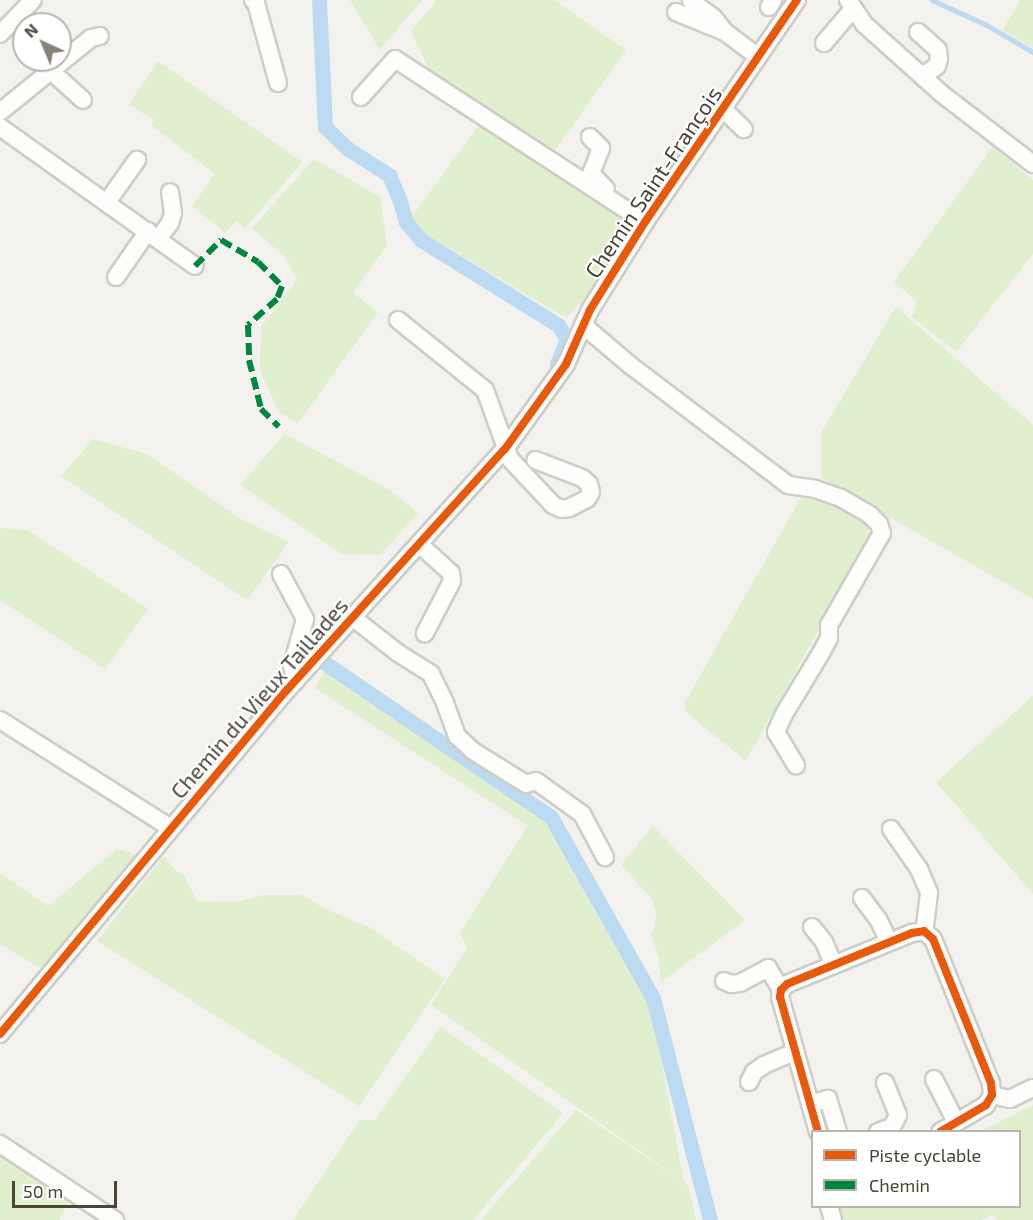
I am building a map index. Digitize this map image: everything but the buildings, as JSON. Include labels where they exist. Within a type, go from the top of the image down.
[{"type":"street","points":[[0,34],[33,0]]},
{"type":"street","points":[[253,0],[256,3],[278,83]]},
{"type":"street","name":"Chemin Saint-François","points":[[550,390],[641,219],[723,109],[797,0]]},
{"type":"street","points":[[691,1],[713,17],[724,32]]},
{"type":"street","points":[[824,43],[851,4],[864,24],[920,74],[1033,164]]},
{"type":"street","points":[[676,12],[724,32],[758,57]]},
{"type":"street","points":[[918,32],[938,50],[939,58],[937,66],[927,73],[920,74]]},
{"type":"street","points":[[72,54],[91,38],[100,36]]},
{"type":"street","points":[[361,97],[395,59],[641,219]]},
{"type":"street","points":[[0,112],[50,72]]},
{"type":"street","points":[[52,72],[83,100]]},
{"type":"street","points":[[723,109],[744,129]]},
{"type":"street","points":[[0,127],[195,266]]},
{"type":"street","points":[[590,138],[601,148],[591,174],[597,183],[630,206],[641,219]]},
{"type":"street","points":[[107,202],[137,160]]},
{"type":"street","points":[[116,277],[153,235],[170,223],[173,213],[170,192]]},
{"type":"street","points":[[398,320],[485,390],[510,459],[553,505],[562,509],[569,508],[587,499],[591,492],[589,484],[582,478],[535,460]]},
{"type":"street","points":[[583,325],[630,365],[788,485],[815,489],[841,498],[870,515],[879,524],[882,533],[828,625],[828,638],[821,653],[784,714],[776,732],[796,765]]},
{"type":"street","name":"Chemin du Vieux Taillades","points":[[0,1034],[296,680],[505,449],[550,390]]},
{"type":"street","points":[[419,544],[452,573],[452,581],[425,633]]},
{"type":"street","points":[[281,574],[305,619],[292,666],[296,680]]},
{"type":"street","points":[[352,617],[398,653],[430,674],[446,703],[457,736],[473,751],[526,784],[537,781],[582,814],[605,857]]},
{"type":"street","points":[[0,720],[171,828]]},
{"type":"street","points":[[891,829],[919,869],[929,893],[924,931]]},
{"type":"street","points":[[862,898],[878,919],[889,942]]},
{"type":"street","points":[[812,927],[824,942],[834,965]]},
{"type":"street","points":[[818,1130],[780,997],[781,990],[787,984],[889,942],[924,931]]},
{"type":"street","points":[[924,931],[933,939],[991,1083],[992,1095],[986,1105],[942,1130]]},
{"type":"street","points":[[724,981],[731,984],[740,983],[768,968],[781,990]]},
{"type":"street","points":[[749,1082],[754,1072],[764,1065],[795,1052]]},
{"type":"street","points":[[934,1079],[956,1122]]},
{"type":"street","points":[[882,1130],[892,1127],[898,1115],[885,1082]]},
{"type":"street","points":[[992,1095],[1010,1099],[1033,1088]]},
{"type":"street","points":[[810,1104],[828,1099],[838,1130]]},
{"type":"street","points":[[0,1144],[115,1220]]},
{"type":"green space","points":[[350,0],[422,0],[380,50]]},
{"type":"green space","points":[[437,0],[554,0],[626,50],[551,156],[433,77],[411,31]]},
{"type":"green space","points":[[1021,0],[1033,0],[1033,48],[1002,30]]},
{"type":"green space","points":[[158,61],[302,162],[245,228],[237,221],[225,233],[192,206],[215,174],[151,125],[153,120],[129,104]]},
{"type":"green space","points":[[481,123],[629,219],[632,231],[590,293],[566,318],[423,233],[410,219]]},
{"type":"green space","points":[[993,147],[1033,180],[1033,254],[956,352],[912,317],[917,301],[894,282]]},
{"type":"green space","points":[[314,159],[380,197],[387,245],[353,293],[378,312],[298,423],[278,411],[260,371],[261,327],[297,280],[285,257],[252,228]]},
{"type":"green space","points":[[896,307],[1033,425],[1033,599],[821,478],[821,433]]},
{"type":"green space","points":[[285,434],[388,489],[418,513],[380,555],[342,554],[240,485]]},
{"type":"green space","points":[[93,439],[147,454],[241,519],[289,542],[247,600],[61,476]]},
{"type":"green space","points":[[802,496],[834,504],[861,519],[868,526],[869,539],[746,761],[686,712],[684,704]]},
{"type":"green space","points":[[0,528],[27,530],[148,609],[105,669],[0,600]]},
{"type":"green space","points":[[327,667],[545,818],[594,909],[651,1006],[684,1182],[431,1005],[467,948],[460,933],[528,826],[315,688]]},
{"type":"green space","points":[[1033,696],[1033,894],[936,782]]},
{"type":"green space","points":[[653,826],[745,920],[661,982],[659,960],[651,933],[655,926],[656,913],[652,899],[621,865]]},
{"type":"green space","points":[[117,849],[137,855],[45,971],[0,944],[0,873],[48,906]]},
{"type":"green space","points":[[164,856],[175,870],[184,875],[197,901],[237,902],[263,895],[302,895],[325,909],[369,927],[445,979],[359,1106],[97,941]]},
{"type":"green space","points":[[441,1027],[563,1113],[473,1220],[293,1220],[360,1120],[375,1120]]},
{"type":"green space","points":[[1033,1105],[1033,1220],[998,1220],[992,1215],[981,1220],[842,1220],[839,1209],[841,1208],[1021,1208],[1021,1130],[983,1130]]},
{"type":"green space","points":[[576,1110],[688,1185],[696,1220],[481,1220]]},
{"type":"green space","points":[[0,1151],[71,1199],[59,1218],[61,1220],[0,1220]]},
{"type":"waterway","points":[[319,0],[325,127],[348,149],[389,175],[406,222],[421,240],[558,325],[567,339],[557,364]]},
{"type":"waterway","points":[[932,0],[985,24],[1033,52]]},
{"type":"waterway","points":[[312,651],[310,653],[551,817],[653,998],[710,1220]]},
{"type":"marked path","points":[[195,266],[221,240],[258,262],[282,286],[277,299],[248,325],[249,360],[261,409],[279,427]]},
{"type":"cycle path","points":[[0,1034],[286,691],[505,449],[566,364],[590,310],[645,222],[797,0]]},
{"type":"cycle path","points":[[817,1130],[780,997],[781,990],[787,984],[912,933],[924,931],[933,939],[991,1083],[992,1095],[986,1105],[943,1130]]}]
